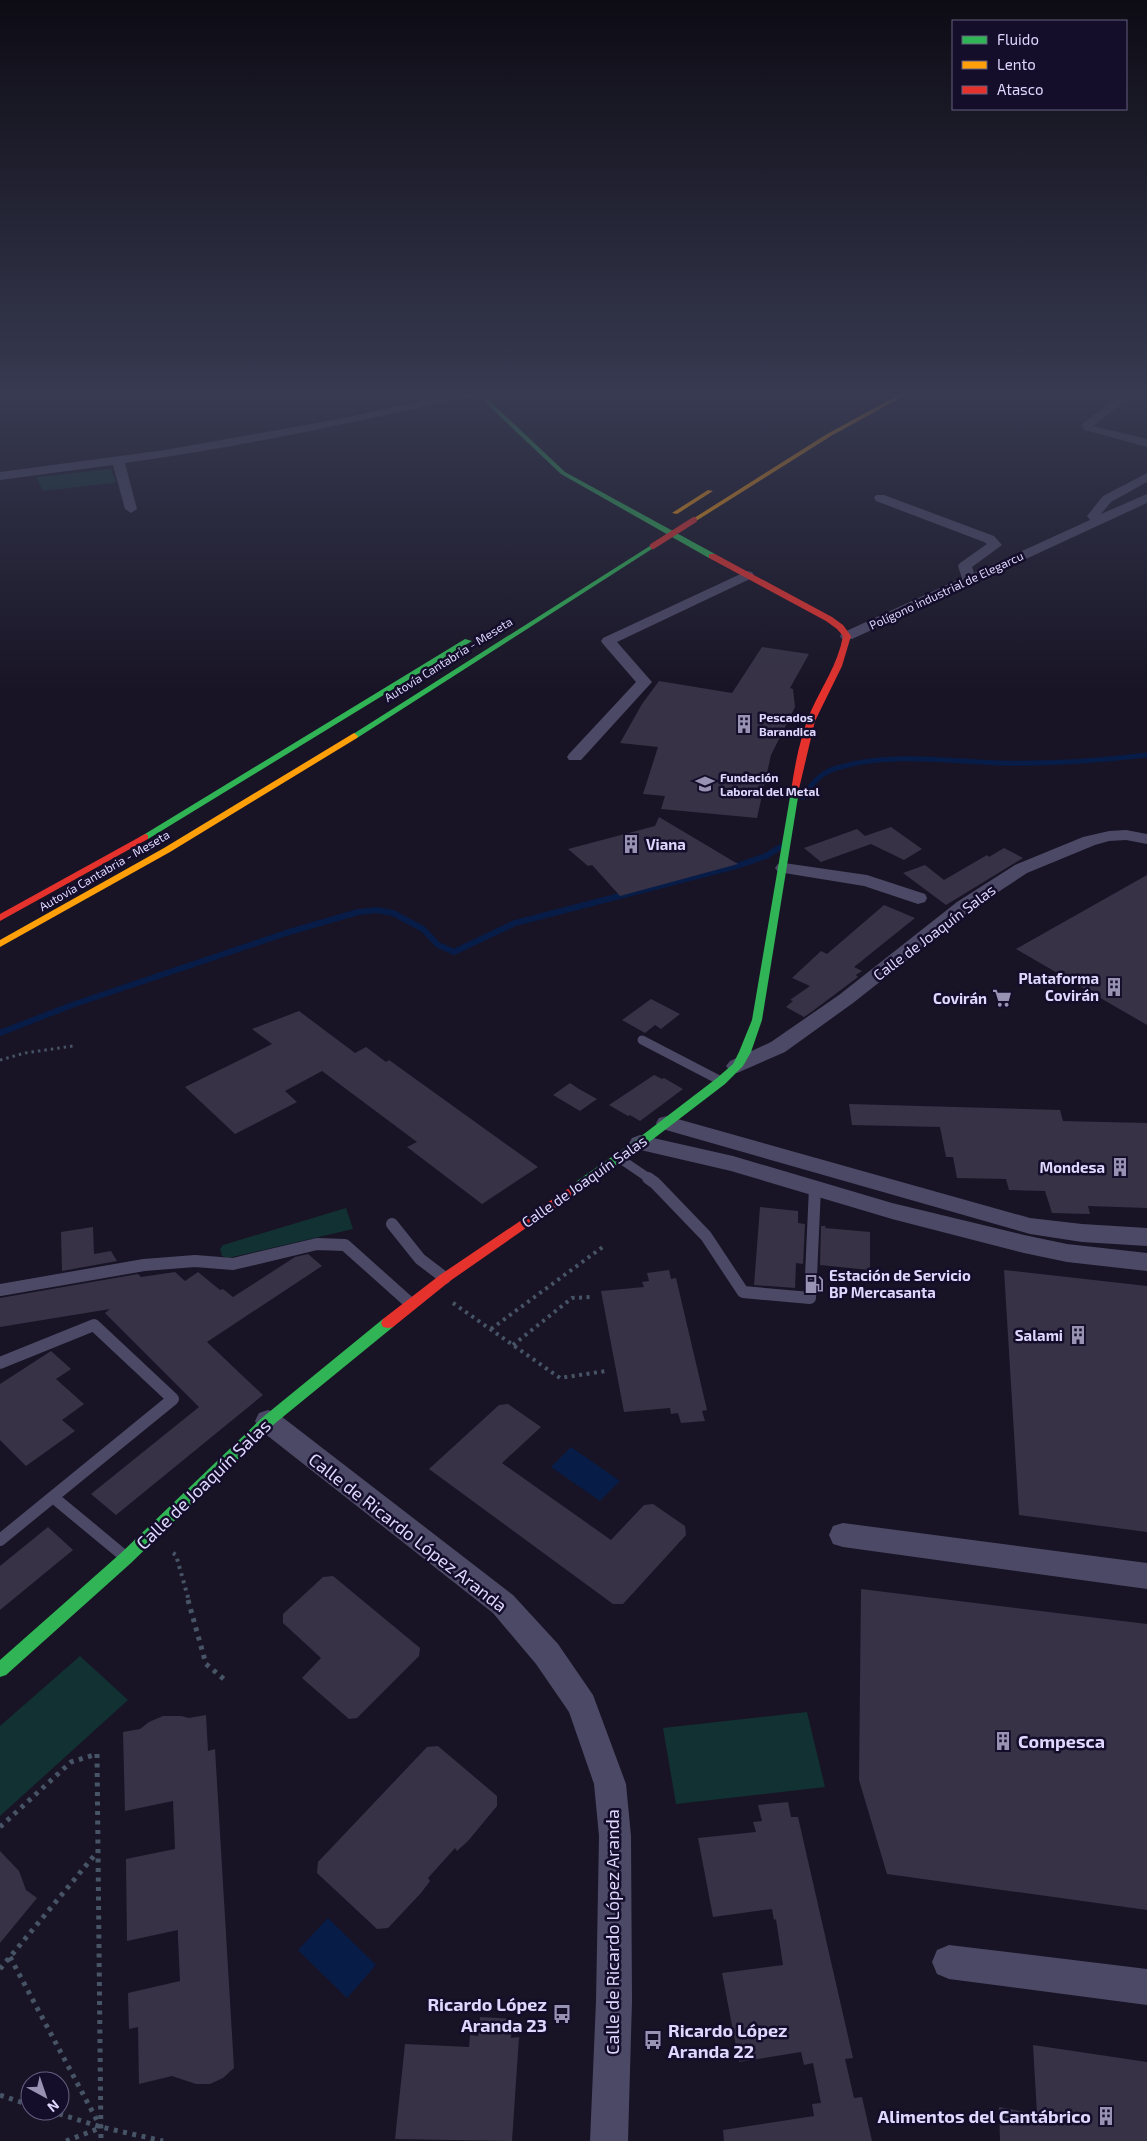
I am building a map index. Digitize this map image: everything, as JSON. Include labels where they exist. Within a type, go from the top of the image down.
[{"type":"main road","points":[[597,492],[829,619],[848,636],[843,661],[815,711],[802,752],[784,868]]},
{"type":"main road","points":[[644,532],[709,492]]},
{"type":"main road","name":"Autovía Cantabria - Meseta","points":[[0,944],[72,906],[272,787],[739,492]]},
{"type":"main road","name":"Autovía Cantabria - Meseta","points":[[0,918],[163,828],[479,634]]},
{"type":"main road","points":[[36,885],[163,828]]},
{"type":"main road","name":"Calle de Joaquín Salas","points":[[0,1670],[153,1533],[268,1421],[344,1357],[445,1278],[667,1123],[721,1081],[736,1066],[745,1052],[757,1020],[784,868]]},
{"type":"main road","points":[[0,949],[72,906]]},
{"type":"street","points":[[126,492],[131,509]]},
{"type":"street","points":[[1099,520],[1093,516],[1107,498],[1119,492]]},
{"type":"street","name":"Polígono industrial de Elegarcu","points":[[880,498],[989,539],[995,545],[965,566],[969,578]]},
{"type":"street","name":"Polígono industrial de Elegarcu","points":[[848,636],[969,578],[1147,498]]},
{"type":"street","points":[[575,757],[644,682],[608,641],[747,575]]},
{"type":"street","name":"Calle de Joaquín Salas","points":[[736,1066],[778,1047],[846,999],[964,906],[1022,870],[1089,841],[1109,836],[1126,835],[1147,839]]},
{"type":"street","points":[[784,868],[867,881],[918,898]]},
{"type":"street","points":[[667,1123],[1030,1226],[1082,1233],[1147,1237]]},
{"type":"street","points":[[640,1143],[733,1164],[892,1211],[1024,1244],[1067,1253],[1147,1262]]},
{"type":"street","name":"Calle de Ricardo López Aranda","points":[[268,1421],[503,1604],[547,1654],[582,1705],[610,1784],[615,1836],[614,2001],[609,2141]]},
{"type":"street","points":[[843,1534],[1147,1576]]},
{"type":"street","points":[[949,1962],[1147,1987]]},
{"type":"lane","points":[[642,1040],[721,1081]]},
{"type":"lane","points":[[618,1158],[655,1183],[706,1236],[743,1292],[810,1298],[815,1188]]},
{"type":"lane","points":[[392,1224],[420,1259],[445,1278]]},
{"type":"lane","points":[[0,1290],[119,1269],[167,1263],[203,1261],[237,1264],[302,1246],[331,1242],[345,1245],[411,1304]]},
{"type":"lane","points":[[0,1363],[94,1325],[173,1399],[0,1540]]},
{"type":"lane","points":[[53,1497],[126,1558]]},
{"type":"path","points":[[0,1060],[25,1053],[73,1046]]},
{"type":"path","points":[[490,1329],[604,1246]]},
{"type":"path","points":[[432,1289],[560,1378],[606,1371]]},
{"type":"path","points":[[513,1345],[572,1298],[591,1297]]},
{"type":"path","points":[[153,1533],[176,1555],[206,1664],[225,1680]]},
{"type":"path","points":[[0,1827],[71,1762],[97,1754],[101,2141]]},
{"type":"path","points":[[0,1969],[98,1850]]},
{"type":"path","points":[[10,1957],[101,2128]]},
{"type":"path","points":[[0,2095],[20,2101]]},
{"type":"path","points":[[70,2118],[101,2128],[163,2141]]},
{"type":"path","points":[[66,2141],[101,2128]]},
{"type":"green space","points":[[346,1208],[353,1229],[228,1258],[222,1256],[220,1249],[223,1245]]},
{"type":"green space","points":[[80,1656],[128,1700],[0,1816],[0,1726]]},
{"type":"green space","points":[[807,1712],[825,1787],[676,1804],[663,1728]]},
{"type":"water","points":[[571,1447],[620,1481],[600,1501],[551,1467]]},
{"type":"water","points":[[328,1918],[376,1965],[347,1998],[298,1950]]},
{"type":"building","points":[[762,647],[809,654],[790,688],[793,689],[795,707],[771,755],[757,818],[661,809],[665,796],[643,794],[658,747],[620,743],[642,704],[659,681],[732,693]]},
{"type":"building","points":[[659,817],[738,864],[620,896],[592,865],[588,866],[568,849],[655,826]]},
{"type":"building","points":[[891,827],[922,849],[904,860],[871,844],[821,862],[804,848],[857,829],[865,836]]},
{"type":"building","points":[[1004,848],[1023,858],[946,905],[903,873],[925,865],[944,880],[987,855],[989,857]]},
{"type":"building","name":"Plataforma Covirán","points":[[1147,875],[1147,1025],[1016,949]]},
{"type":"building","points":[[884,905],[915,918],[854,967],[862,971],[856,975],[858,977],[804,1017],[786,1007],[793,1001],[790,1000],[810,986],[792,978],[821,951],[827,954]]},
{"type":"building","points":[[651,999],[680,1014],[661,1029],[655,1025],[645,1033],[622,1020]]},
{"type":"building","points":[[299,1011],[355,1053],[366,1047],[386,1062],[389,1060],[538,1167],[482,1204],[407,1147],[417,1142],[322,1071],[285,1091],[297,1102],[235,1134],[185,1087],[272,1044],[252,1029]]},
{"type":"building","points":[[654,1075],[662,1079],[664,1078],[683,1089],[640,1121],[609,1105]]},
{"type":"building","points":[[570,1083],[597,1099],[580,1111],[553,1095]]},
{"type":"building","points":[[849,1104],[1060,1110],[1063,1121],[1147,1123],[1147,1208],[1088,1206],[1090,1214],[1052,1213],[1045,1191],[1009,1190],[1006,1179],[957,1178],[953,1157],[946,1157],[940,1127],[852,1125]]},
{"type":"building","points":[[760,1207],[798,1211],[798,1223],[805,1224],[803,1264],[796,1263],[795,1288],[754,1285]]},
{"type":"building","points":[[821,1226],[870,1232],[870,1270],[820,1265]]},
{"type":"building","points":[[93,1227],[94,1254],[111,1251],[117,1261],[62,1271],[61,1232]]},
{"type":"building","points":[[308,1254],[322,1266],[207,1342],[263,1395],[116,1515],[91,1494],[199,1407],[105,1313],[110,1309],[0,1327],[0,1298],[138,1274],[141,1277],[175,1272],[185,1281],[198,1272],[220,1290],[223,1289],[233,1297],[295,1257]]},
{"type":"building","points":[[669,1270],[671,1279],[676,1278],[707,1410],[702,1411],[705,1421],[681,1423],[678,1413],[671,1414],[670,1408],[624,1412],[601,1291],[644,1287],[642,1282],[649,1281],[647,1273]]},
{"type":"building","points":[[1004,1270],[1147,1286],[1147,1532],[1019,1515]]},
{"type":"building","points":[[51,1351],[71,1369],[56,1379],[84,1404],[62,1420],[75,1431],[26,1466],[0,1440],[0,1384]]},
{"type":"building","points":[[508,1404],[541,1427],[502,1463],[611,1540],[644,1505],[653,1504],[685,1526],[686,1535],[623,1604],[613,1604],[429,1469],[499,1405]]},
{"type":"building","points":[[48,1527],[73,1550],[0,1610],[0,1566]]},
{"type":"building","points":[[333,1576],[420,1648],[419,1656],[357,1718],[349,1719],[302,1678],[321,1658],[283,1623],[283,1614],[323,1577]]},
{"type":"building","name":"Compesca","points":[[861,1589],[1147,1624],[1147,1910],[887,1874],[859,1780]]},
{"type":"building","points":[[206,1715],[208,1751],[215,1749],[234,2068],[223,2078],[210,2084],[196,2084],[172,2076],[139,2084],[138,2027],[129,2029],[128,1993],[180,1981],[178,1930],[127,1941],[126,1859],[175,1849],[173,1801],[125,1811],[123,1732],[140,1729],[149,1722],[163,1716],[189,1718]]},
{"type":"building","points":[[438,1746],[497,1796],[497,1806],[468,1841],[457,1851],[455,1848],[428,1878],[430,1881],[421,1893],[388,1928],[377,1929],[317,1873],[318,1862],[427,1747]]},
{"type":"building","points":[[788,1802],[791,1817],[798,1817],[853,2058],[845,2059],[854,2098],[862,2097],[872,2141],[724,2141],[723,2130],[814,2116],[812,2104],[821,2103],[813,2063],[804,2065],[801,2052],[739,2062],[722,1973],[783,1965],[776,1919],[774,1920],[772,1909],[713,1917],[698,1838],[756,1832],[753,1822],[762,1821],[758,1805]]},
{"type":"building","points":[[0,1851],[19,1871],[26,1890],[37,1898],[0,1943]]},
{"type":"building","points":[[480,2017],[513,2019],[511,2038],[519,2037],[512,2141],[395,2139],[405,2044],[469,2047],[470,2035],[478,2036]]},
{"type":"building","points":[[1033,2045],[1147,2062],[1147,2141],[1000,2141],[999,2107],[1037,2114]]},
{"type":"waterway","points":[[803,797],[813,783],[826,772],[857,763],[877,760],[918,759],[1036,763],[1147,755]]},
{"type":"waterway","points":[[775,850],[780,847]]},
{"type":"waterway","points":[[0,1033],[72,1005],[286,933],[358,912],[377,910],[393,913],[423,929],[438,945],[454,952],[515,923],[740,865],[766,856],[777,849]]},
{"type":"traffic: fast","points":[[597,492],[712,556]]},
{"type":"traffic: fast","points":[[354,736],[653,546]]},
{"type":"traffic: fast","points":[[145,837],[468,641]]},
{"type":"traffic: fast","points":[[581,1184],[640,1143],[721,1081],[737,1066],[745,1052],[757,1020],[795,791]]},
{"type":"traffic: fast","points":[[0,1670],[126,1558],[268,1421],[388,1323]]},
{"type":"traffic: slow","points":[[675,513],[709,492]]},
{"type":"traffic: slow","points":[[694,520],[739,492]]},
{"type":"traffic: slow","points":[[0,944],[167,850],[354,736]]},
{"type":"traffic: jam","points":[[653,546],[694,520]]},
{"type":"traffic: jam","points":[[712,556],[829,619],[840,627],[847,636],[838,666],[811,721],[795,791]]},
{"type":"traffic: jam","points":[[0,918],[145,837]]},
{"type":"traffic: jam","points":[[388,1323],[445,1278],[581,1184]]},
{"type":"place","name":"Pescados Barandica","points":[[744,724]]},
{"type":"place","name":"Fundación Laboral del Metal","points":[[705,784]]},
{"type":"place","name":"Viana","points":[[631,844]]},
{"type":"place","name":"Plataforma Covirán","points":[[1114,987]]},
{"type":"place","name":"Covirán","points":[[1002,998]]},
{"type":"place","name":"Mondesa","points":[[1120,1167]]},
{"type":"place","name":"Estación de Servicio BP Mercasanta","points":[[814,1284]]},
{"type":"place","name":"Salami","points":[[1078,1335]]},
{"type":"place","name":"Compesca","points":[[1003,1741]]},
{"type":"place","name":"Ricardo López Aranda 23","points":[[562,2014]]},
{"type":"place","name":"Ricardo López Aranda 22","points":[[653,2040]]},
{"type":"place","name":"Alimentos del Cantábrico","points":[[1106,2116]]}]
